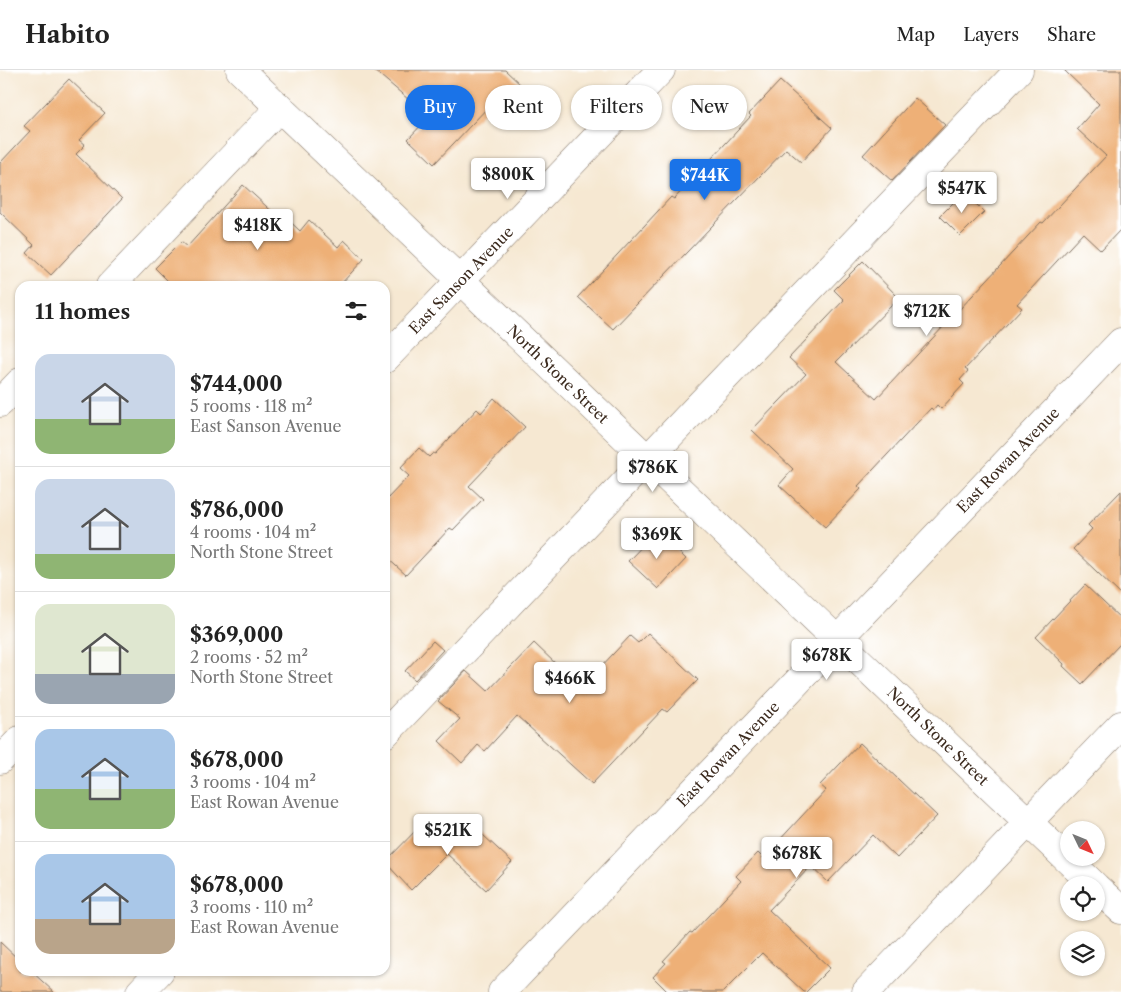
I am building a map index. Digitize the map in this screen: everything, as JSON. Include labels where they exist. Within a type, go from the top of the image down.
[{"type":"street","name":"North Stone Street","points":[[240,70],[1084,876]]},
{"type":"street","name":"East Sanson Avenue","points":[[390,354],[661,70]]},
{"type":"street","points":[[390,729],[1019,70]]},
{"type":"street","points":[[115,281],[280,107]]},
{"type":"street","name":"East Rowan Avenue","points":[[502,992],[1121,342]]},
{"type":"street","points":[[0,403],[15,387]]},
{"type":"street","points":[[866,992],[1121,725]]},
{"type":"street","points":[[0,760],[15,745]]},
{"type":"street","name":"North Stone Street","points":[[1105,895],[1121,910]]},
{"type":"street","points":[[140,992],[155,976]]},
{"type":"building","points":[[374,70],[505,70],[521,85],[485,85],[485,110],[475,121],[475,85],[405,85],[405,96]]},
{"type":"building","points":[[1064,70],[1121,70],[1121,229],[1101,250],[1083,233],[1017,304],[1022,308],[965,369],[968,371],[960,380],[964,384],[941,409],[937,405],[933,410],[931,408],[858,486],[861,489],[825,527],[779,485],[793,469],[752,430],[806,374],[789,358],[844,300],[834,290],[863,261],[899,298],[836,362],[876,399],[1041,222],[1043,223],[1106,156],[1077,129],[1099,104]]},
{"type":"building","points":[[69,79],[105,113],[79,140],[85,145],[76,154],[122,199],[51,275],[27,253],[34,245],[0,212],[0,163],[30,131],[24,126]]},
{"type":"building","points":[[780,81],[832,128],[801,162],[786,149],[613,329],[578,297],[671,197],[674,199],[738,130],[747,130],[747,120],[751,116],[749,114]]},
{"type":"building","points":[[915,98],[945,125],[892,181],[863,155]]},
{"type":"building","points":[[417,130],[466,130],[434,164],[408,139]]},
{"type":"building","points":[[243,185],[278,217],[281,213],[300,231],[309,220],[338,247],[344,240],[364,259],[344,281],[168,281],[155,268],[181,242],[187,247]]},
{"type":"building","points":[[964,192],[984,212],[960,236],[940,216]]},
{"type":"building","points":[[494,398],[525,427],[469,486],[483,499],[453,530],[450,528],[406,575],[390,561],[390,496],[409,476],[400,468],[419,448],[429,457],[433,453],[435,454],[477,409],[481,413]]},
{"type":"building","points":[[1121,491],[1121,595],[1073,549],[1092,529],[1088,525]]},
{"type":"building","points":[[657,531],[686,559],[658,589],[628,561]]},
{"type":"building","points":[[1085,585],[1121,619],[1121,643],[1082,684],[1036,637]]},
{"type":"building","points":[[648,633],[698,680],[667,712],[663,709],[592,784],[517,716],[485,751],[478,745],[462,763],[439,741],[460,719],[438,701],[466,671],[488,691],[534,643],[581,688],[630,636],[638,643]]},
{"type":"building","points":[[433,641],[443,650],[415,680],[405,671]]},
{"type":"building","points":[[860,743],[937,816],[897,858],[873,835],[828,882],[811,866],[769,910],[830,968],[804,992],[762,953],[723,992],[668,992],[653,977],[666,963],[663,961],[741,881],[736,876],[758,853],[763,858],[826,790],[820,785]]},
{"type":"building","points":[[424,822],[447,845],[469,822],[512,862],[486,890],[447,854],[411,890],[390,867],[390,857]]},
{"type":"building","points":[[0,942],[15,956],[15,976],[36,976],[54,992],[0,992]]}]
